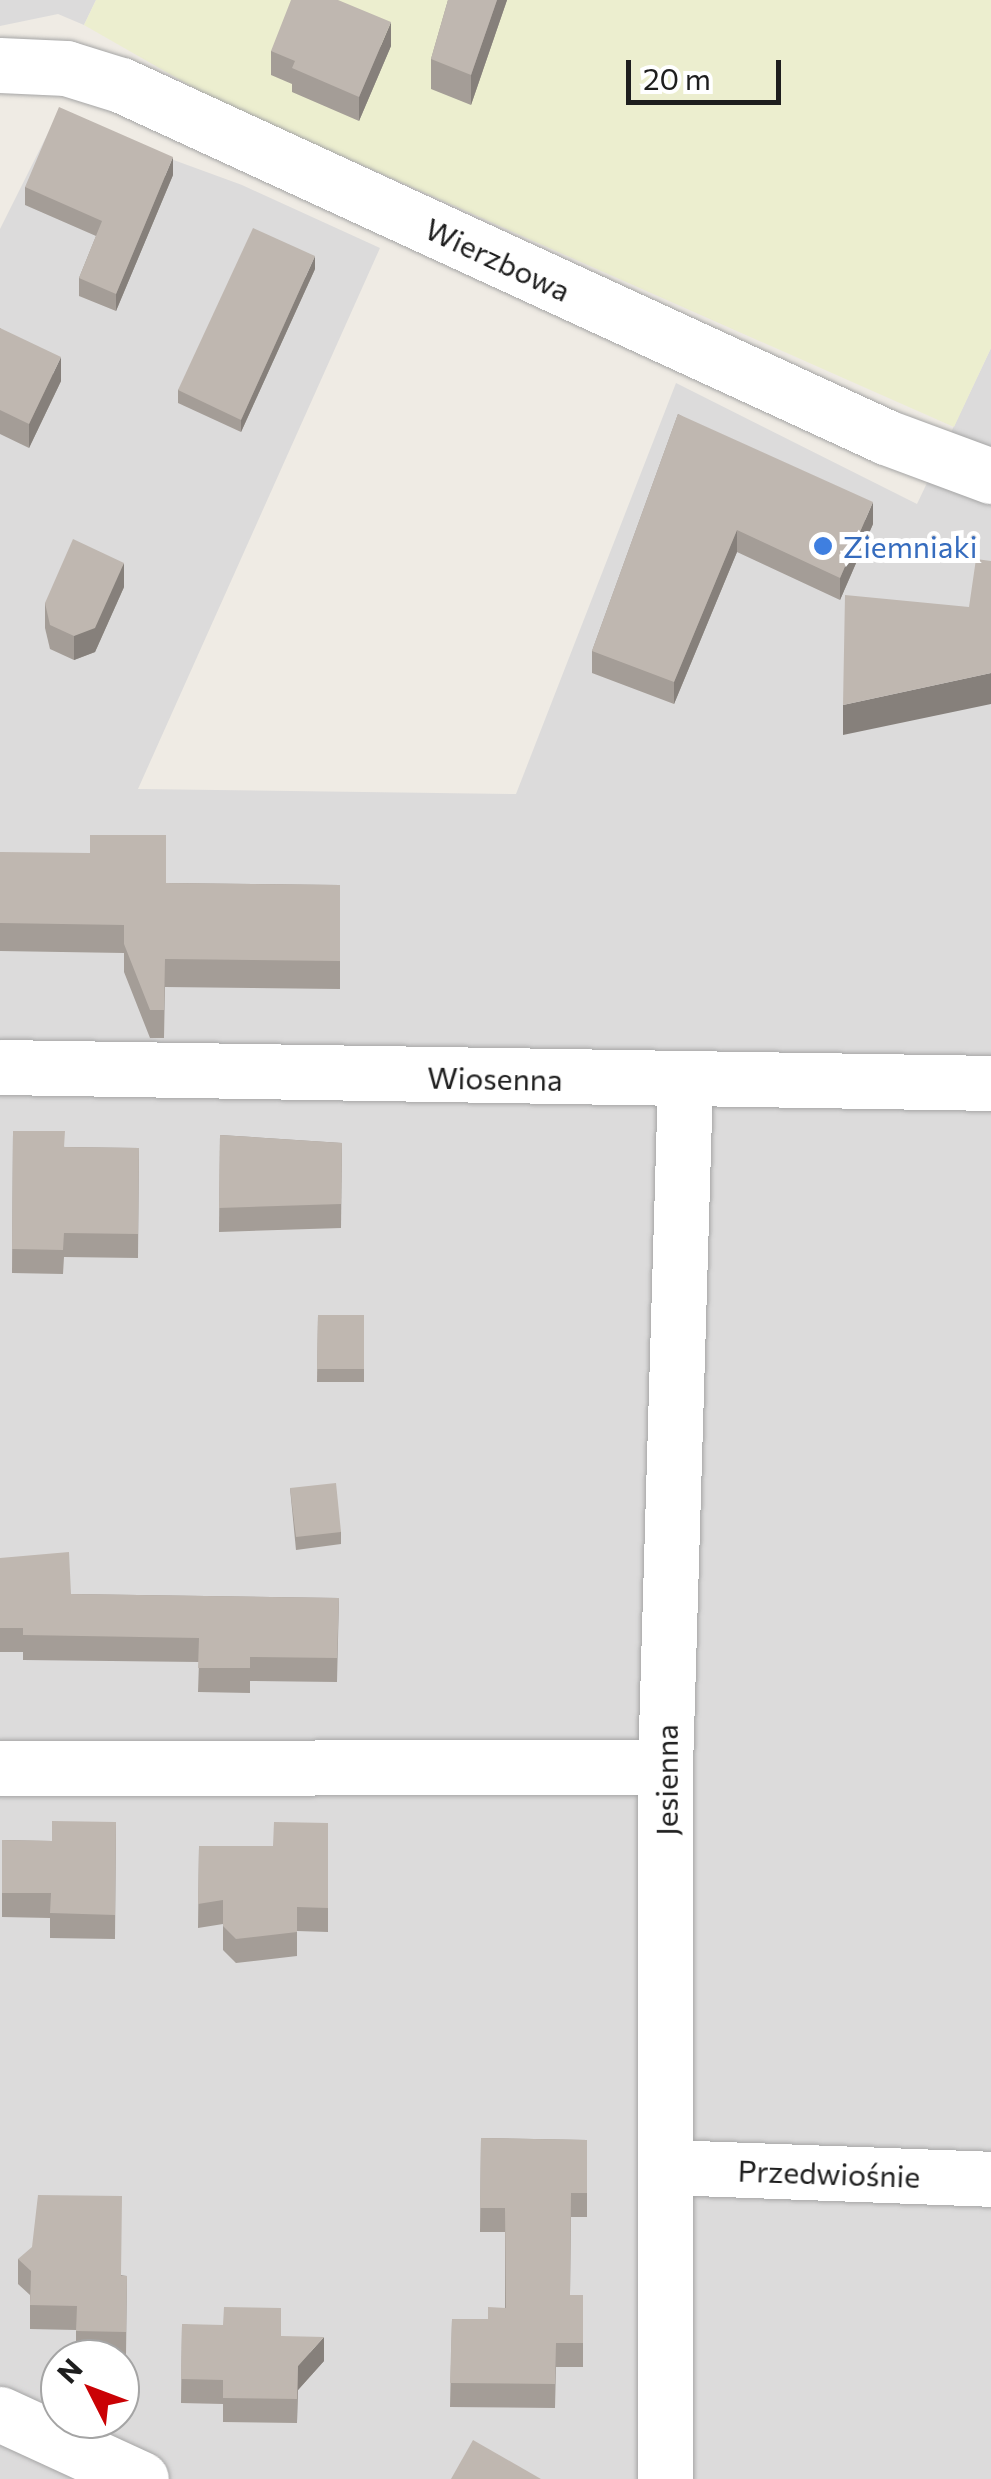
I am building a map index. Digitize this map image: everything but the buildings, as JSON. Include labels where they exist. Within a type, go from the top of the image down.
[{"type":"street","name":"Wierzbowa","points":[[0,64],[66,68],[121,85],[886,437],[991,476]]},
{"type":"street","name":"Wiosenna","points":[[0,1068],[685,1082],[991,1083]]},
{"type":"street","name":"Jesienna","points":[[665,2479],[666,1767],[685,1082]]},
{"type":"street","points":[[0,1768],[666,1767]]},
{"type":"street","name":"Przedwiośnie","points":[[668,2167],[991,2179]]},
{"type":"street","points":[[0,2414],[142,2479]]},
{"type":"shaded area","points":[[0,0],[96,0],[84,25],[58,14],[0,26]]},
{"type":"shaded area","points":[[56,117],[242,185],[380,248],[138,789],[516,794],[676,383],[917,504],[991,348],[991,2479],[0,2479],[0,229]]},
{"type":"green space","points":[[96,0],[991,0],[991,348],[954,427],[217,101],[84,25]]},
{"type":"place","name":"Ziemniaki","points":[[823,546]]}]
